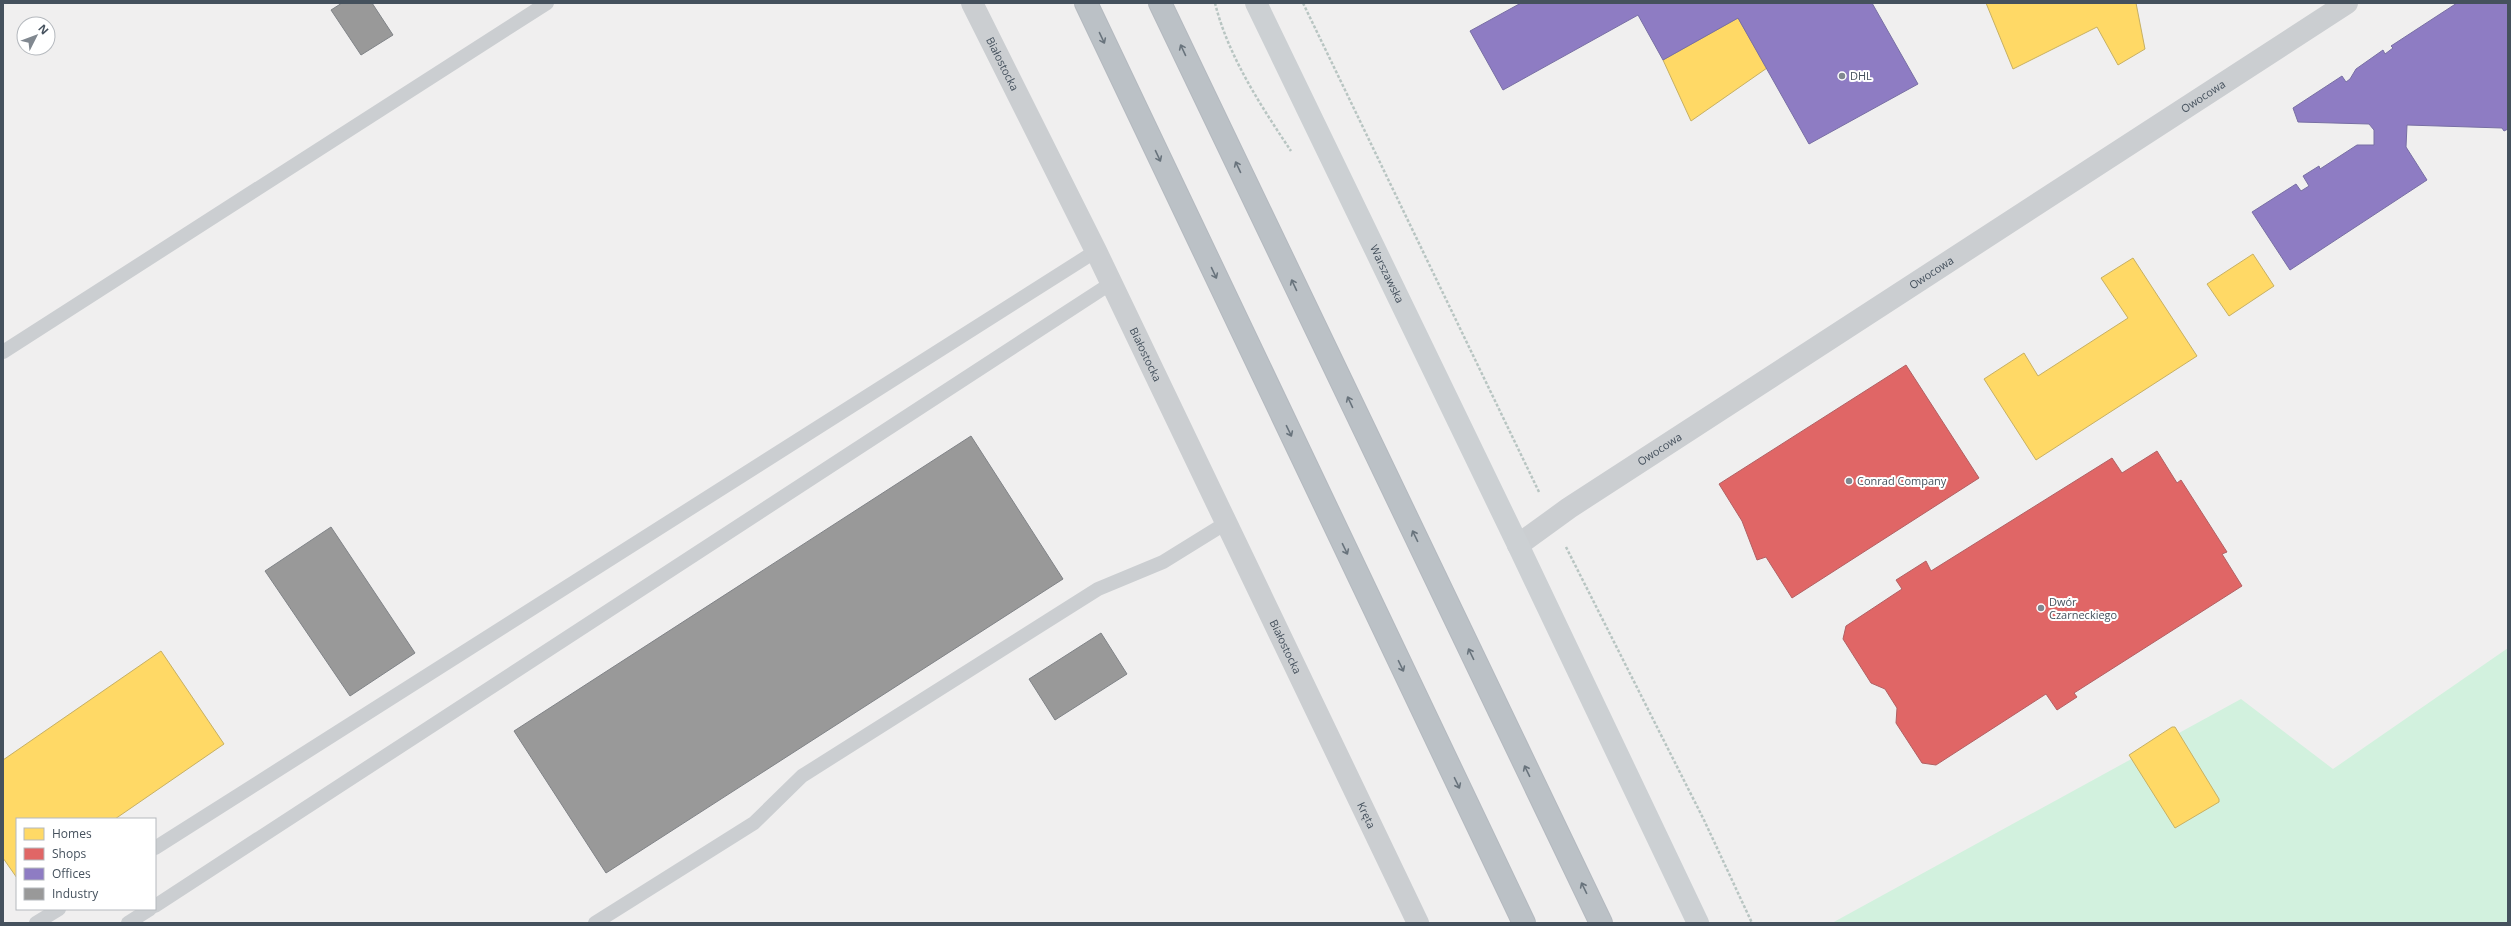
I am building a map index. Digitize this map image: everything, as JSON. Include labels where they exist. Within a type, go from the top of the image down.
[{"type":"highway","points":[[1086,3],[1524,923]]},
{"type":"highway","points":[[1160,3],[1601,923]]},
{"type":"street","name":"Białostocka","points":[[972,3],[1096,251],[1110,284],[1316,708]]},
{"type":"street","name":"Warszawska","points":[[1256,3],[1518,545],[1698,923]]},
{"type":"street","name":"Owocowa","points":[[1518,545],[1553,520],[2347,3]]},
{"type":"street","name":"Kręta","points":[[1316,708],[1418,923]]},
{"type":"lane","points":[[3,352],[547,3]]},
{"type":"lane","points":[[156,847],[1096,251]]},
{"type":"lane","points":[[156,905],[1110,284]]},
{"type":"lane","points":[[595,923],[754,823],[802,776],[1098,589],[1162,562],[1226,523]]},
{"type":"lane","points":[[36,923],[57,910]]},
{"type":"lane","points":[[128,923],[148,910]]},
{"type":"path","points":[[1215,3],[1221,29],[1264,110],[1294,155]]},
{"type":"path","points":[[1303,3],[1553,520],[1704,820],[1752,923]]},
{"type":"green space","points":[[2508,648],[2508,923],[1832,923],[2241,699],[2333,769]]},
{"type":"building: Homes","points":[[1986,3],[2136,3],[2145,49],[2118,65],[2097,27],[2013,69]]},
{"type":"building: Homes","points":[[1738,18],[1767,68],[1691,121],[1663,60]]},
{"type":"building: Homes","points":[[2253,254],[2274,286],[2229,316],[2207,284]]},
{"type":"building: Homes","points":[[2133,258],[2197,356],[2036,460],[1984,379],[2024,353],[2038,376],[2128,318],[2101,278]]},
{"type":"building: Homes","points":[[161,651],[224,744],[116,818],[16,818],[16,877],[3,858],[3,760]]},
{"type":"building: Homes","points":[[2172,727],[2175,727],[2219,799],[2219,802],[2175,828],[2129,755]]},
{"type":"building: Shops","name":"Conrad Company","points":[[1906,365],[1979,478],[1792,598],[1766,557],[1757,560],[1742,521],[1719,484]]},
{"type":"building: Shops","name":"Dwór Czarneckiego","points":[[2157,451],[2177,483],[2181,480],[2227,552],[2222,554],[2242,586],[2074,693],[2077,697],[2057,710],[2046,694],[1936,765],[1922,763],[1896,723],[1897,708],[1885,689],[1871,683],[1843,639],[1846,626],[1902,589],[1896,580],[1926,561],[1931,571],[2112,458],[2122,473]]},
{"type":"building: Offices","name":"DHL","points":[[1521,3],[1872,3],[1918,84],[1809,144],[1738,18],[1663,60],[1638,15],[1503,90],[1470,31]]},
{"type":"building: Offices","points":[[2457,3],[2508,3],[2508,129],[2504,131],[2502,128],[2407,125],[2406,147],[2427,180],[2290,270],[2252,212],[2296,184],[2301,191],[2309,186],[2303,176],[2319,166],[2320,169],[2357,145],[2374,145],[2374,130],[2369,124],[2298,122],[2293,108],[2342,76],[2346,82],[2350,79],[2356,69],[2383,50],[2385,54],[2393,48],[2391,46]]},
{"type":"building: Industry","points":[[342,3],[372,3],[393,35],[361,55],[331,10]]},
{"type":"building: Industry","points":[[971,436],[1063,579],[606,873],[514,731]]},
{"type":"building: Industry","points":[[331,527],[415,653],[350,696],[265,571]]},
{"type":"building: Industry","points":[[1101,633],[1127,674],[1055,720],[1029,679]]},
{"type":"place","name":"DHL","points":[[1842,76]]},
{"type":"place","name":"Conrad Company","points":[[1849,481]]},
{"type":"place","name":"Dwór Czarneckiego","points":[[2041,608]]}]
